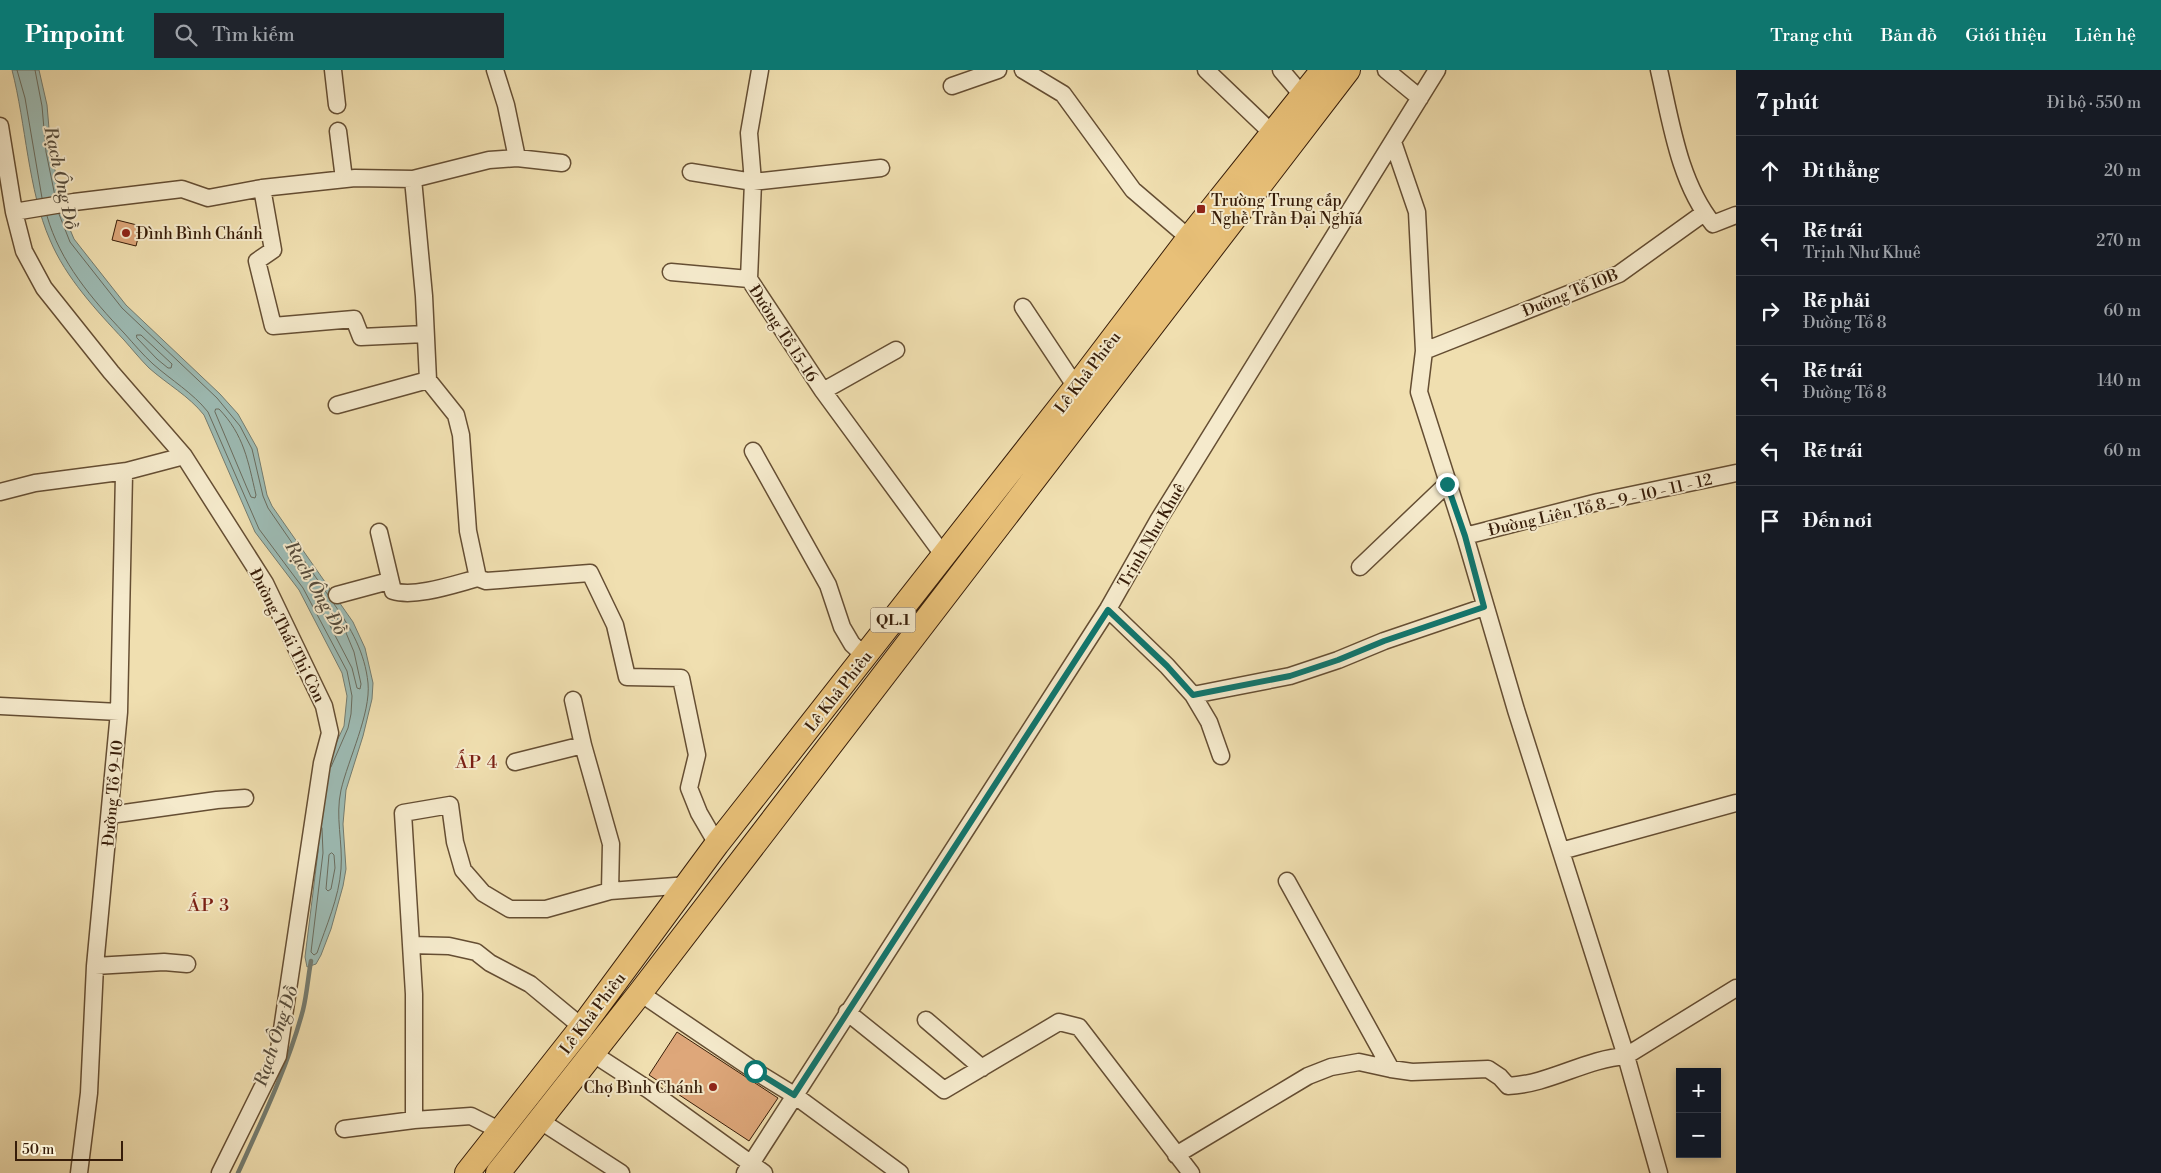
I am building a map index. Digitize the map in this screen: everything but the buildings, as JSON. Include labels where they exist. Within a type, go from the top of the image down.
[{"type":"highway","name":"Lê Khả Phiêu","points":[[468,1173],[582,1027],[717,844],[1076,387],[1189,238],[1323,70]]},
{"type":"highway","name":"Lê Khả Phiêu","points":[[498,1173],[640,994],[1348,70]]},
{"type":"street","points":[[333,70],[337,105]]},
{"type":"street","points":[[495,70],[506,105],[517,158]]},
{"type":"street","name":"Đường Tổ 15-16","points":[[760,70],[749,133],[753,182],[749,280],[822,392],[944,556]]},
{"type":"street","points":[[952,86],[998,70]]},
{"type":"street","points":[[1023,70],[1063,94],[1134,190],[1189,238]]},
{"type":"street","points":[[1206,70],[1272,133]]},
{"type":"street","points":[[1281,70],[1303,96]]},
{"type":"street","points":[[1386,70],[1420,98]]},
{"type":"street","name":"Trịnh Như Khuê","points":[[753,1170],[794,1095],[1108,610],[1158,519],[1437,70]]},
{"type":"street","points":[[1659,70],[1686,176],[1704,213],[1713,224],[1736,215]]},
{"type":"street","name":"Đường Thái Thị Còn","points":[[0,126],[4,178],[24,251],[44,288],[111,372],[184,456],[265,583],[324,706],[330,733],[322,763],[278,1056],[220,1173]]},
{"type":"street","points":[[338,131],[344,179]]},
{"type":"street","points":[[1393,142],[1417,212],[1424,351],[1419,392],[1465,536],[1484,607],[1626,1056],[1659,1173]]},
{"type":"street","points":[[14,212],[74,202],[182,189],[208,198],[262,188],[344,179],[413,179],[489,160],[517,158],[562,163]]},
{"type":"street","points":[[691,172],[753,182],[881,168]]},
{"type":"street","points":[[413,179],[428,380],[456,415],[461,435],[468,531],[478,578]]},
{"type":"street","points":[[262,188],[273,250],[257,261],[273,326],[354,319],[361,337],[425,334]]},
{"type":"street","name":"Đường Tổ 10B","points":[[1424,351],[1619,274],[1704,213]]},
{"type":"street","points":[[671,272],[749,280]]},
{"type":"street","points":[[1023,307],[1076,387]]},
{"type":"street","points":[[822,392],[896,350]]},
{"type":"street","points":[[338,405],[428,380]]},
{"type":"street","points":[[753,451],[828,585],[842,627],[852,644],[865,656]]},
{"type":"street","points":[[0,492],[35,483],[127,470],[184,456]]},
{"type":"street","name":"Đường Tổ 9-10","points":[[80,1173],[89,1093],[95,966],[119,712],[124,474],[127,470]]},
{"type":"street","name":"Đường Liên Tổ 8 - 9 - 10 - 11 - 12","points":[[1465,536],[1598,502],[1736,473]]},
{"type":"street","points":[[1360,567],[1447,484]]},
{"type":"street","points":[[379,532],[389,582],[393,591],[403,594],[478,578],[486,581],[590,573],[615,625],[627,677],[680,678],[697,755],[689,788],[699,813],[717,844]]},
{"type":"street","points":[[337,595],[389,582]]},
{"type":"street","points":[[1193,695],[1290,676],[1484,607]]},
{"type":"street","points":[[1108,610],[1167,666],[1193,695],[1209,722],[1221,756]]},
{"type":"street","points":[[573,700],[583,745],[611,844],[610,891]]},
{"type":"street","points":[[0,706],[119,712]]},
{"type":"street","points":[[515,762],[583,745]]},
{"type":"street","points":[[110,815],[245,798]]},
{"type":"street","points":[[1561,851],[1736,803]]},
{"type":"street","points":[[414,1120],[414,994],[403,813],[450,805],[463,870],[483,893],[510,910],[546,909],[610,891],[688,885]]},
{"type":"street","points":[[1287,881],[1392,1070]]},
{"type":"street","points":[[411,945],[449,946],[476,952],[490,963],[530,984],[582,1027]]},
{"type":"street","points":[[95,966],[164,962],[187,964]]},
{"type":"street","points":[[1176,1156],[1308,1076],[1331,1067],[1359,1062],[1392,1070],[1412,1072],[1488,1069],[1500,1077],[1508,1086],[1517,1086],[1557,1076],[1610,1057],[1626,1056],[1736,988]]},
{"type":"street","points":[[640,994],[794,1095],[900,1173]]},
{"type":"street","points":[[847,1012],[944,1090],[1059,1022],[1079,1027],[1190,1173]]},
{"type":"street","points":[[926,1020],[982,1068]]},
{"type":"street","points":[[592,1053],[753,1170]]},
{"type":"street","points":[[344,1128],[471,1116],[501,1131]]},
{"type":"street","points":[[539,1120],[621,1173]]},
{"type":"water","points":[[12,70],[39,70],[47,105],[51,152],[66,220],[74,239],[126,305],[220,394],[238,414],[257,448],[267,495],[272,506],[353,622],[365,648],[373,683],[372,699],[363,736],[346,790],[343,824],[346,869],[331,929],[316,964],[307,967],[305,957],[318,852],[316,819],[328,760],[344,726],[347,696],[342,673],[299,590],[255,532],[204,415],[192,402],[142,361],[82,293],[64,267],[50,240],[37,200]]},
{"type":"waterway","name":"Rạch Ông Đồ","points":[[238,1173],[290,1052],[306,998],[311,961]]},
{"type":"place","name":"Trường Trung cấp Nghề Trần Đại Nghĩa","points":[[1201,209]]},
{"type":"place","name":"Đình Bình Chánh","points":[[126,233]]},
{"type":"place","name":"Chợ Bình Chánh","points":[[713,1087]]},
{"type":"district","name":"ẤP 4","points":[[477,762]]},
{"type":"district","name":"ẤP 3","points":[[209,905]]},
{"type":"route","points":[[755,1071],[794,1095],[1108,610],[1167,666],[1193,695],[1290,676],[1484,607],[1465,536],[1447,484]]}]
